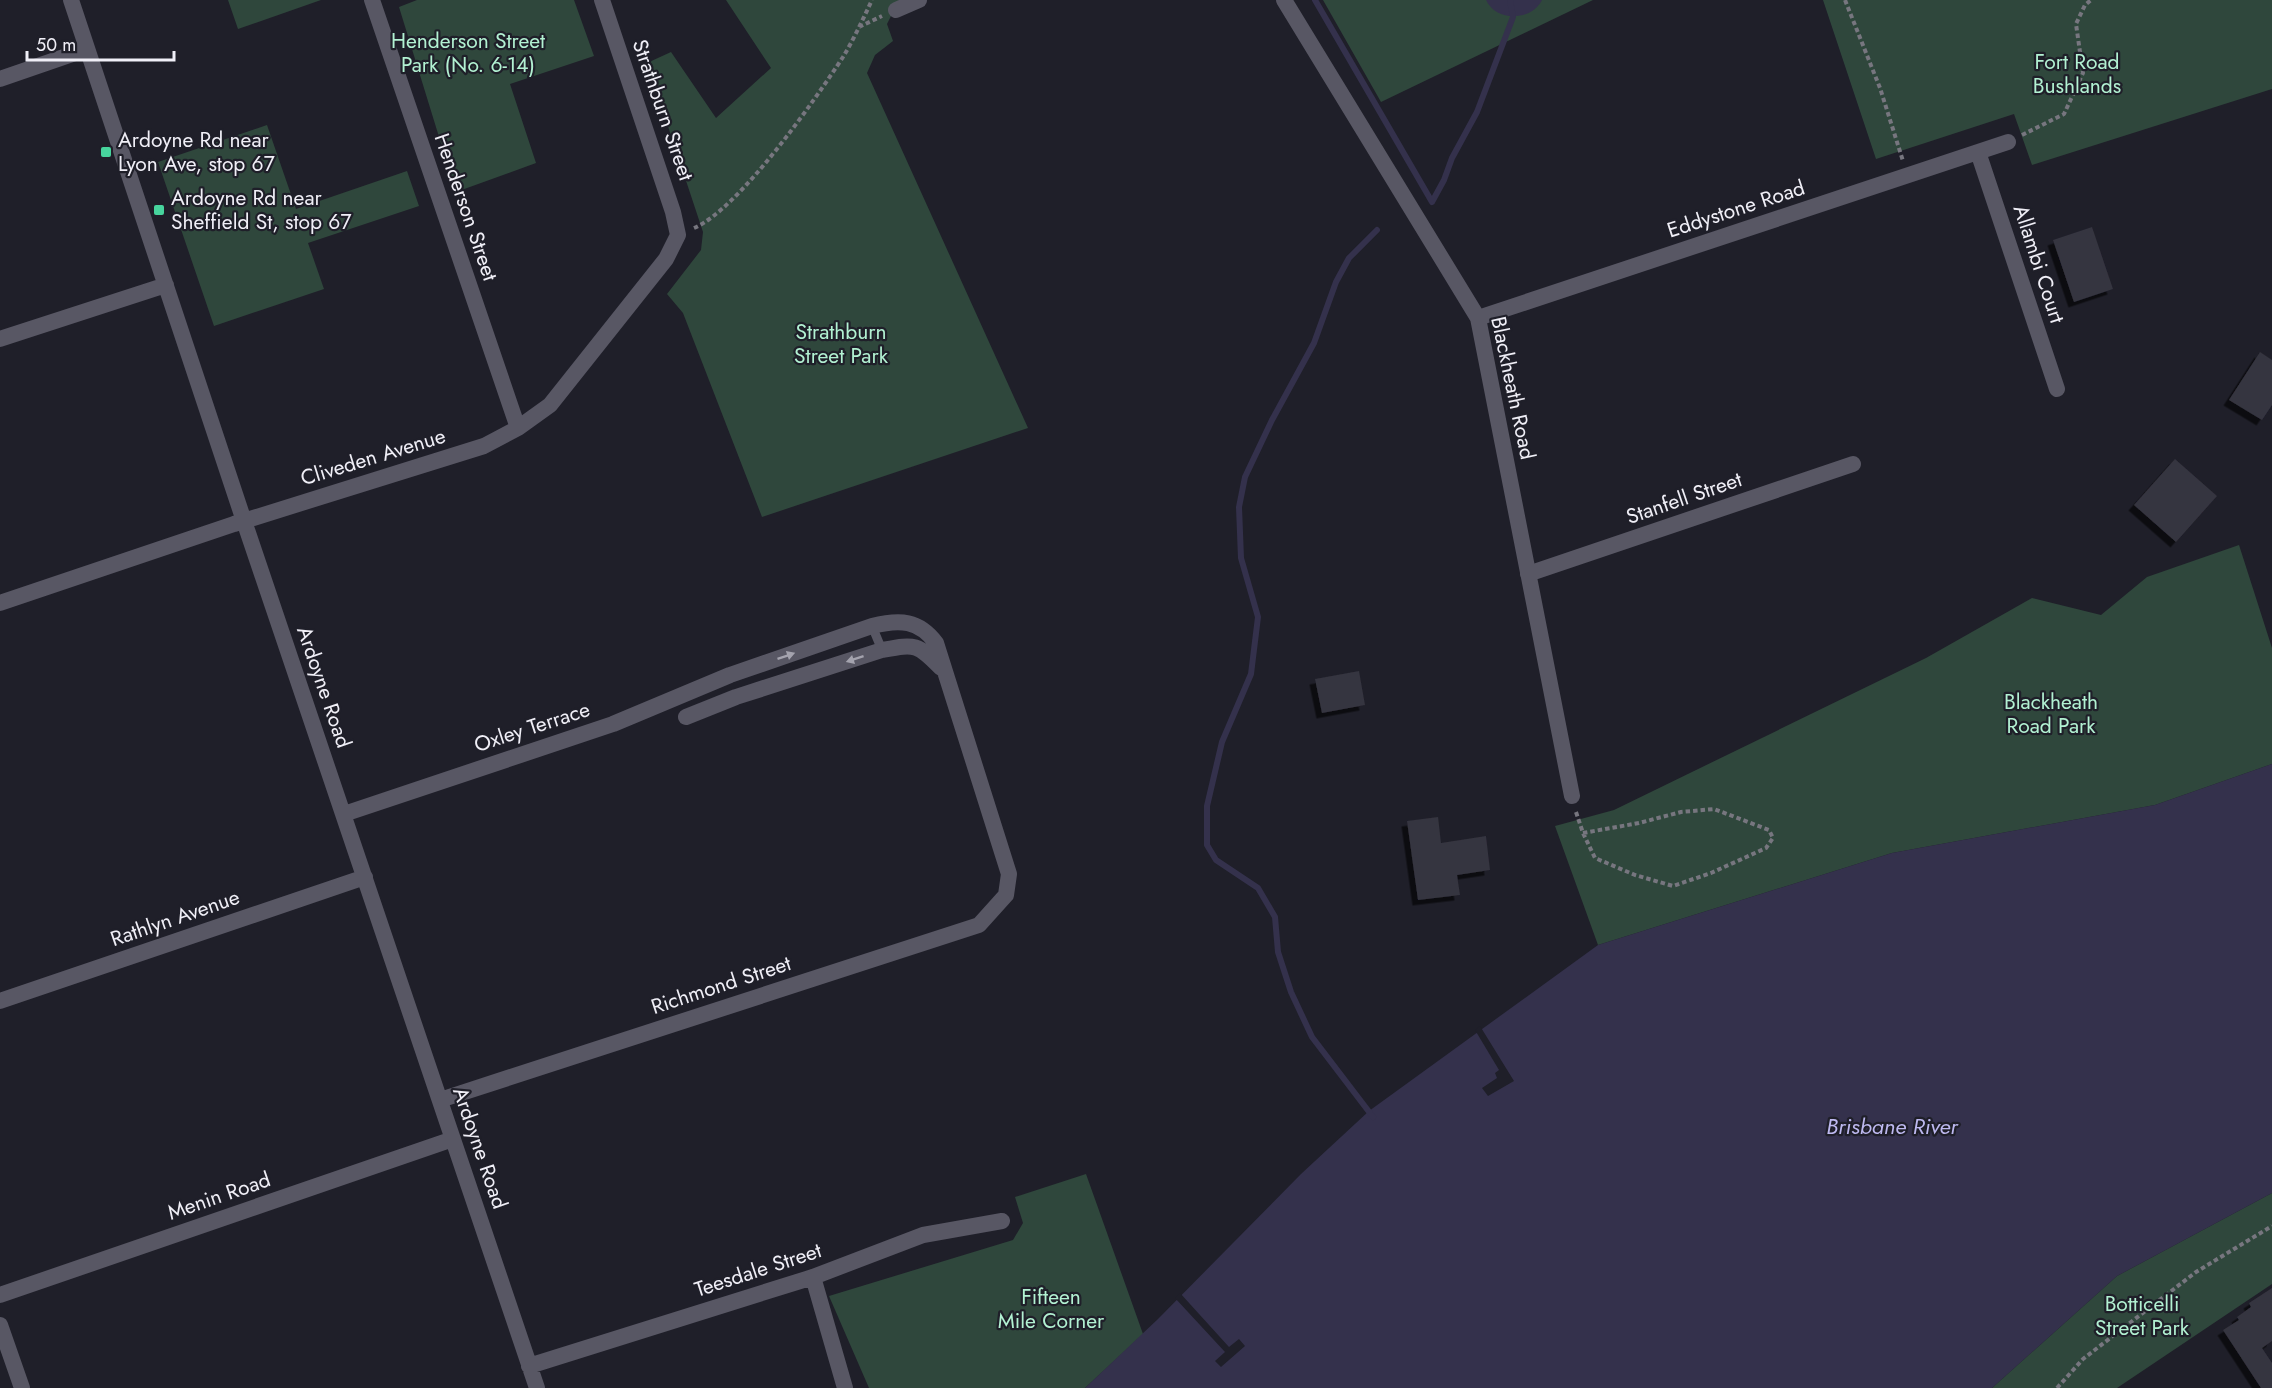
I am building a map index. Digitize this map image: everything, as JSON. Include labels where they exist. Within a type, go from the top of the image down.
[{"type":"street","name":"Ardoyne Road","points":[[72,0],[244,521],[537,1388]]},
{"type":"street","name":"Henderson Street","points":[[372,0],[518,428]]},
{"type":"street","name":"Strathburn Street","points":[[602,0],[673,212],[678,235]]},
{"type":"street","points":[[896,10],[919,0]]},
{"type":"street","name":"Blackheath Road","points":[[1284,0],[1478,318],[1572,796]]},
{"type":"street","points":[[0,79],[87,49]]},
{"type":"street","name":"Eddystone Road","points":[[1478,318],[2008,142]]},
{"type":"street","name":"Allambi Court","points":[[1978,152],[2057,389]]},
{"type":"street","name":"Cliveden Avenue","points":[[0,603],[244,521],[484,446],[518,428],[550,405],[666,259],[678,235]]},
{"type":"street","points":[[0,339],[166,285]]},
{"type":"street","name":"Stanfell Street","points":[[1528,574],[1853,464]]},
{"type":"street","name":"Oxley Terrace","points":[[344,814],[613,724],[730,675],[872,626],[887,622],[912,624],[926,630],[936,643],[1009,874],[1006,895]]},
{"type":"street","name":"Oxley Terrace","points":[[686,717],[736,697],[882,650],[907,646],[922,648],[943,671]]},
{"type":"street","points":[[730,675],[736,697]]},
{"type":"street","name":"Rathlyn Avenue","points":[[0,1001],[365,877]]},
{"type":"street","name":"Richmond Street","points":[[440,1100],[979,925],[1006,895]]},
{"type":"street","name":"Menin Road","points":[[0,1295],[453,1139]]},
{"type":"street","name":"Teesdale Street","points":[[529,1366],[813,1277],[923,1235],[1002,1221]]},
{"type":"street","points":[[813,1277],[845,1388]]},
{"type":"street","points":[[0,1325],[22,1388]]},
{"type":"lane","points":[[872,626],[882,650]]},
{"type":"path","points":[[678,235],[701,225],[726,205],[756,173],[843,56],[872,0]]},
{"type":"path","points":[[1845,0],[1880,88],[1907,176]]},
{"type":"path","points":[[2008,142],[2064,114],[2083,73],[2076,24],[2085,6],[2091,0]]},
{"type":"path","points":[[859,27],[896,10]]},
{"type":"path","points":[[1572,796],[1583,833],[1595,858],[1635,875],[1673,886],[1712,873],[1766,848],[1773,838],[1769,830],[1714,809],[1681,812],[1639,823],[1583,833]]},
{"type":"path","points":[[2057,1388],[2083,1359],[2196,1272],[2272,1226]]},
{"type":"green space","points":[[228,0],[321,0],[238,29]]},
{"type":"green space","name":"Henderson Street Park (No. 6-14)","points":[[417,0],[574,0],[594,56],[510,84],[536,163],[456,192],[399,7]]},
{"type":"green space","name":"Strathburn Street Park","points":[[726,0],[899,0],[887,24],[893,41],[875,55],[867,73],[1028,428],[762,517],[683,313],[667,294],[701,250],[703,232],[647,63],[671,52],[716,118],[771,68]]},
{"type":"green space","points":[[1323,0],[1593,0],[1381,102]]},
{"type":"green space","name":"Fort Road Bushlands","points":[[1823,0],[2272,0],[2272,89],[2032,165],[2014,114],[1876,159]]},
{"type":"green space","points":[[267,125],[296,209],[407,171],[419,206],[308,243],[324,289],[214,326],[158,162]]},
{"type":"green space","name":"Blackheath Road Park","points":[[2239,545],[2272,648],[2272,764],[2155,805],[1892,853],[1598,945],[1555,826],[1614,810],[1926,658],[2032,598],[2101,615],[2147,577]]},
{"type":"green space","name":"Fifteen Mile Corner","points":[[1086,1174],[1143,1334],[1085,1388],[869,1388],[829,1296],[1013,1240],[1023,1223],[1015,1197]]},
{"type":"green space","name":"Botticelli Street Park","points":[[2272,1193],[2272,1284],[2117,1388],[1992,1388],[2117,1276]]},
{"type":"water","points":[[1486,0],[1542,0],[1530,12],[1514,16],[1498,12]]},
{"type":"water","name":"Brisbane River","points":[[2272,764],[2272,1193],[2117,1276],[1992,1388],[1085,1388],[1158,1319],[1301,1174],[1369,1111],[1598,945],[1892,853],[2155,805]]},
{"type":"pier","points":[[1480,1026],[1514,1081],[1488,1096],[1482,1088],[1497,1078],[1495,1073],[1499,1070],[1475,1030]]},
{"type":"pier","points":[[1180,1293],[1229,1347],[1239,1339],[1245,1346],[1221,1367],[1215,1361],[1225,1352],[1175,1298]]},
{"type":"building","points":[[2092,227],[2113,289],[2074,302],[2053,240]]},
{"type":"building","points":[[2260,352],[2272,360],[2272,405],[2262,420],[2229,400]]},
{"type":"building","points":[[2175,459],[2217,496],[2176,542],[2134,505]]},
{"type":"building","points":[[1359,671],[1365,705],[1322,713],[1315,679]]},
{"type":"building","points":[[1438,817],[1441,843],[1486,836],[1490,870],[1457,875],[1460,895],[1418,900],[1407,821]]},
{"type":"building","points":[[2272,1288],[2272,1341],[2262,1348],[2272,1363],[2272,1388],[2261,1388],[2223,1330],[2239,1320],[2237,1317],[2251,1307],[2249,1303]]},
{"type":"waterway","points":[[1315,0],[1432,202],[1477,112],[1513,17],[1510,0]]},
{"type":"waterway","points":[[1373,1117],[1312,1037],[1291,992],[1278,952],[1275,917],[1258,888],[1216,860],[1207,845],[1207,806],[1222,742],[1251,674],[1258,617],[1241,558],[1239,507],[1245,477],[1272,420],[1314,343],[1336,282],[1349,258],[1377,230]]},
{"type":"place","name":"Ardoyne Rd near Lyon Ave, stop 67","points":[[106,152]]},
{"type":"place","name":"Ardoyne Rd near Sheffield St, stop 67","points":[[159,210]]}]
